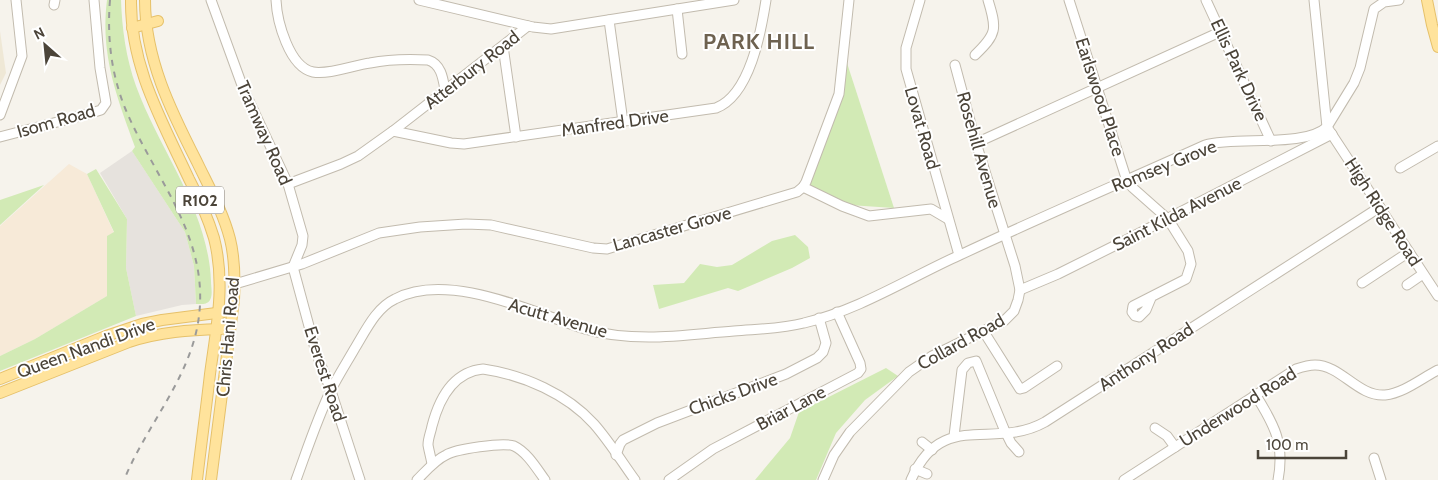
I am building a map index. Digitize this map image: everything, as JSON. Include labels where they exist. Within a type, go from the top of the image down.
[{"type":"main road","name":"Chris Hani Road","points":[[131,0],[132,28],[144,80],[152,102],[203,206],[214,240],[220,277],[218,313],[197,480]]},
{"type":"main road","name":"Chris Hani Road","points":[[145,0],[146,23],[151,54],[160,84],[211,190],[228,234],[233,259],[235,284],[211,480]]},
{"type":"main road","points":[[1427,0],[1438,47]]},
{"type":"main road","points":[[132,28],[158,21]]},
{"type":"main road","points":[[172,144],[179,149],[190,149]]},
{"type":"main road","name":"Queen Nandi Drive","points":[[0,379],[134,326],[162,320],[232,312]]},
{"type":"main road","name":"Queen Nandi Drive","points":[[0,393],[150,335],[178,331],[230,329]]},
{"type":"street","points":[[0,115],[22,61],[22,45],[16,0]]},
{"type":"street","name":"Isom Road","points":[[0,137],[101,110],[105,106],[107,100],[100,68],[94,0]]},
{"type":"street","name":"Tramway Road","points":[[211,0],[243,88],[288,184],[303,236],[302,245],[293,267]]},
{"type":"street","points":[[276,0],[279,22],[285,39],[296,60],[307,70],[319,72],[386,60],[428,60],[434,62],[439,68],[445,90]]},
{"type":"street","points":[[419,0],[528,26]]},
{"type":"street","name":"Atterbury Road","points":[[288,184],[349,161],[393,131],[528,26],[551,29],[734,0]]},
{"type":"street","name":"Manfred Drive","points":[[393,131],[456,144],[516,138],[712,109],[726,103],[741,82],[754,57],[766,0]]},
{"type":"street","points":[[849,0],[839,94],[804,187],[842,206],[869,216],[931,209],[948,219]]},
{"type":"street","name":"Lovat Road","points":[[920,0],[906,48],[906,69],[959,255]]},
{"type":"street","points":[[975,56],[986,45],[994,28],[994,18],[988,0]]},
{"type":"street","name":"Earlswood Place","points":[[1069,0],[1127,180],[1133,188],[1168,219],[1191,258],[1190,270],[1186,279],[1151,298]]},
{"type":"street","name":"Ellis Park Drive","points":[[1206,0],[1222,31],[1271,141]]},
{"type":"street","points":[[1314,0],[1330,131]]},
{"type":"street","points":[[1330,131],[1360,68],[1372,14],[1371,0]]},
{"type":"street","points":[[1372,14],[1379,5],[1399,0]]},
{"type":"street","points":[[677,9],[682,54]]},
{"type":"street","points":[[609,20],[623,122]]},
{"type":"street","points":[[976,143],[1222,31]]},
{"type":"street","points":[[503,46],[516,138]]},
{"type":"street","name":"Rosehill Avenue","points":[[955,65],[1004,235]]},
{"type":"street","name":"Romsey Grove","points":[[1004,235],[1205,145],[1224,141],[1271,141],[1330,131]]},
{"type":"street","name":"Saint Kilda Avenue","points":[[1020,290],[1058,274],[1300,152],[1330,131]]},
{"type":"street","name":"High Ridge Road","points":[[1330,131],[1438,296]]},
{"type":"street","points":[[1298,137],[1300,152]]},
{"type":"street","points":[[1400,168],[1438,146]]},
{"type":"street","name":"Lancaster Grove","points":[[235,284],[310,261],[379,233],[447,224],[491,225],[593,248],[607,249],[756,205],[796,192],[804,187]]},
{"type":"street","name":"Anthony Road","points":[[911,480],[916,469],[932,450],[954,436],[1006,434],[1022,432],[1039,426],[1121,378],[1258,291],[1380,207]]},
{"type":"street","points":[[1004,235],[1020,290]]},
{"type":"street","name":"Acutt Avenue","points":[[296,480],[331,391],[377,312],[392,300],[406,294],[438,288],[483,296],[537,311],[588,330],[648,337],[782,327],[804,323],[837,312],[890,290],[959,255],[1004,235]]},
{"type":"street","points":[[1362,282],[1409,252]]},
{"type":"street","name":"Everest Road","points":[[293,267],[316,352],[331,391],[360,480]]},
{"type":"street","points":[[1407,285],[1423,274]]},
{"type":"street","name":"Collard Road","points":[[823,480],[834,455],[850,432],[909,372],[932,356],[1000,324],[1010,316],[1016,306],[1020,290]]},
{"type":"street","name":"Briar Lane","points":[[669,480],[713,449],[859,371],[860,363],[837,312]]},
{"type":"street","name":"Chicks Drive","points":[[616,455],[623,440],[648,427],[786,374],[817,358],[823,352],[826,343],[819,318]]},
{"type":"street","points":[[984,332],[1018,388],[1024,388],[1056,366]]},
{"type":"street","points":[[954,436],[962,370],[964,365],[974,361],[978,363],[1006,434],[1019,452]]},
{"type":"street","name":"Underwood Road","points":[[1124,480],[1169,456],[1175,447],[1296,369],[1314,365],[1326,367],[1364,389],[1386,395],[1401,390],[1438,370]]},
{"type":"street","points":[[432,464],[429,440],[443,396],[450,386],[462,376],[483,369],[530,382],[565,400],[595,426],[635,480]]},
{"type":"street","points":[[1255,394],[1271,419],[1278,437],[1281,459],[1278,480]]},
{"type":"street","points":[[1154,428],[1167,436],[1175,447]]},
{"type":"street","points":[[922,442],[932,450]]},
{"type":"street","points":[[417,480],[432,464],[451,452],[509,445],[517,448],[525,455],[545,480]]},
{"type":"street","points":[[1374,458],[1381,480]]},
{"type":"street","points":[[916,469],[927,474]]},
{"type":"shaded area","points":[[0,31],[6,73],[0,85]]},
{"type":"shaded area","points":[[132,151],[185,232],[194,266],[196,304],[182,305],[136,316],[126,268],[127,219],[100,173]]},
{"type":"shaded area","points":[[69,164],[87,174],[114,233],[107,236],[107,296],[35,339],[0,356],[0,226]]},
{"type":"green space","points":[[107,0],[121,0],[125,43],[136,86],[192,205],[201,229],[208,255],[212,291],[209,302],[206,303],[196,304],[194,266],[185,232],[132,151],[135,147],[116,93],[108,57],[105,20]]},
{"type":"green space","points":[[847,63],[894,208],[849,205],[808,186]]},
{"type":"green space","points":[[96,169],[127,219],[126,268],[136,316],[0,371],[0,356],[35,339],[107,296],[107,236],[114,232],[87,174]]},
{"type":"green space","points":[[44,185],[0,225],[0,200]]},
{"type":"green space","points":[[795,235],[808,247],[810,258],[792,268],[738,291],[728,288],[659,309],[653,285],[684,283],[700,264],[717,267],[732,265],[772,241]]},
{"type":"green space","points":[[886,368],[898,376],[865,400],[836,433],[816,480],[755,480],[790,438],[799,412]]},
{"type":"railway","points":[[110,0],[109,28],[116,82],[137,134],[178,211],[189,237],[197,264],[200,293],[198,323],[193,344],[185,364],[124,480]]},
{"type":"district","name":"PARK HILL","points":[[759,41]]}]
